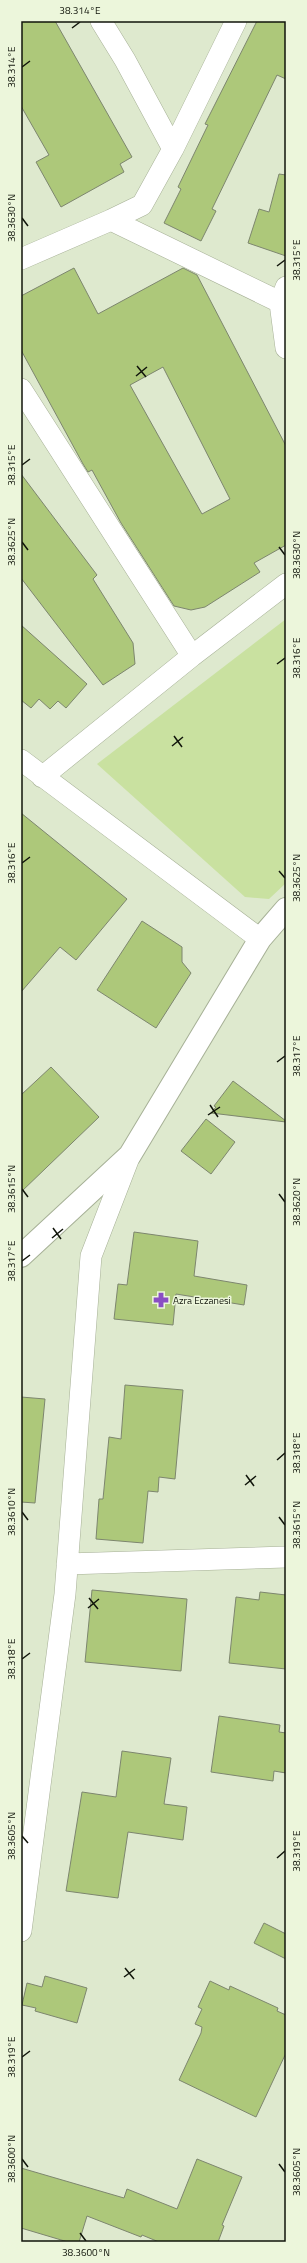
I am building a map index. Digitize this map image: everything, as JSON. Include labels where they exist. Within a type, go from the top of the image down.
[{"type":"street","points":[[101,21],[125,60],[173,150]]},
{"type":"street","points":[[21,259],[142,205],[173,150],[236,21]]},
{"type":"street","points":[[111,220],[284,298],[286,348]]},
{"type":"street","points":[[21,389],[192,656]]},
{"type":"street","points":[[42,777],[192,656],[286,584]]},
{"type":"street","points":[[21,760],[260,939]]},
{"type":"street","points":[[21,1931],[67,1564],[91,1256],[130,1154],[260,939],[286,909]]},
{"type":"street","points":[[21,1256],[130,1154]]},
{"type":"street","points":[[67,1564],[286,1557]]},
{"type":"green space","points":[[286,619],[286,883],[269,899],[245,897],[97,764]]},
{"type":"building","points":[[21,21],[55,21],[132,157],[120,164],[124,172],[61,207],[36,162],[49,155],[21,106]]},
{"type":"building","points":[[257,21],[286,21],[286,79],[277,75],[212,209],[216,211],[201,241],[164,223],[181,189],[178,187],[208,125],[205,124]]},
{"type":"building","points":[[279,174],[286,175],[286,256],[248,243],[259,209],[269,212]]},
{"type":"building","points":[[74,268],[98,314],[183,268],[197,275],[286,446],[286,545],[254,563],[260,572],[205,607],[191,610],[174,606],[121,523],[92,470],[88,472],[83,464],[21,350],[21,296]],"holes":[[[163,367],[230,499],[202,514],[130,385]]]},
{"type":"building","points":[[21,474],[97,575],[93,579],[133,643],[135,664],[103,685],[21,578]]},
{"type":"building","points":[[21,625],[87,684],[66,708],[58,701],[50,709],[39,699],[31,708],[21,700]]},
{"type":"building","points":[[21,813],[127,899],[76,960],[60,947],[21,992]]},
{"type":"building","points":[[142,921],[182,947],[182,962],[191,973],[156,1028],[97,990]]},
{"type":"building","points":[[51,1067],[99,1117],[21,1192],[21,1095]]},
{"type":"building","points":[[233,1081],[286,1122],[211,1113],[216,1107],[214,1106]]},
{"type":"building","points":[[206,1119],[235,1142],[211,1174],[181,1151]]},
{"type":"building","points":[[134,1232],[198,1241],[194,1276],[247,1285],[244,1305],[176,1294],[173,1325],[114,1319],[118,1284],[127,1285]]},
{"type":"building","points":[[125,1385],[183,1390],[175,1479],[159,1477],[158,1492],[148,1491],[143,1543],[96,1539],[99,1499],[103,1499],[109,1437],[121,1439]]},
{"type":"building","points":[[21,1397],[45,1399],[35,1503],[21,1502]]},
{"type":"building","points":[[92,1590],[187,1599],[181,1671],[85,1662]]},
{"type":"building","points":[[260,1592],[286,1595],[286,1669],[229,1663],[236,1597],[259,1600]]},
{"type":"building","points":[[219,1716],[280,1725],[279,1732],[286,1733],[286,1773],[274,1771],[273,1781],[211,1772]]},
{"type":"building","points":[[122,1751],[171,1758],[164,1804],[187,1807],[183,1840],[128,1832],[118,1898],[66,1891],[82,1792],[116,1797]]},
{"type":"building","points":[[264,1923],[286,1934],[286,1959],[254,1943]]},
{"type":"building","points":[[45,1976],[87,1988],[77,2023],[35,2011],[36,2008],[22,2005],[27,1983],[42,1987]]},
{"type":"building","points":[[210,1981],[229,1990],[230,1986],[278,2008],[277,2011],[286,2015],[286,2053],[256,2117],[179,2080],[201,2033],[202,2027],[195,2024],[202,2009],[198,2007]]},
{"type":"building","points":[[197,2159],[242,2177],[222,2225],[224,2226],[218,2242],[159,2242],[142,2235],[141,2237],[87,2216],[79,2242],[68,2242],[21,2228],[21,2168],[124,2198],[127,2189],[177,2209]]},
{"type":"place","name":"Azra Eczanesi","points":[[161,1300]]}]
